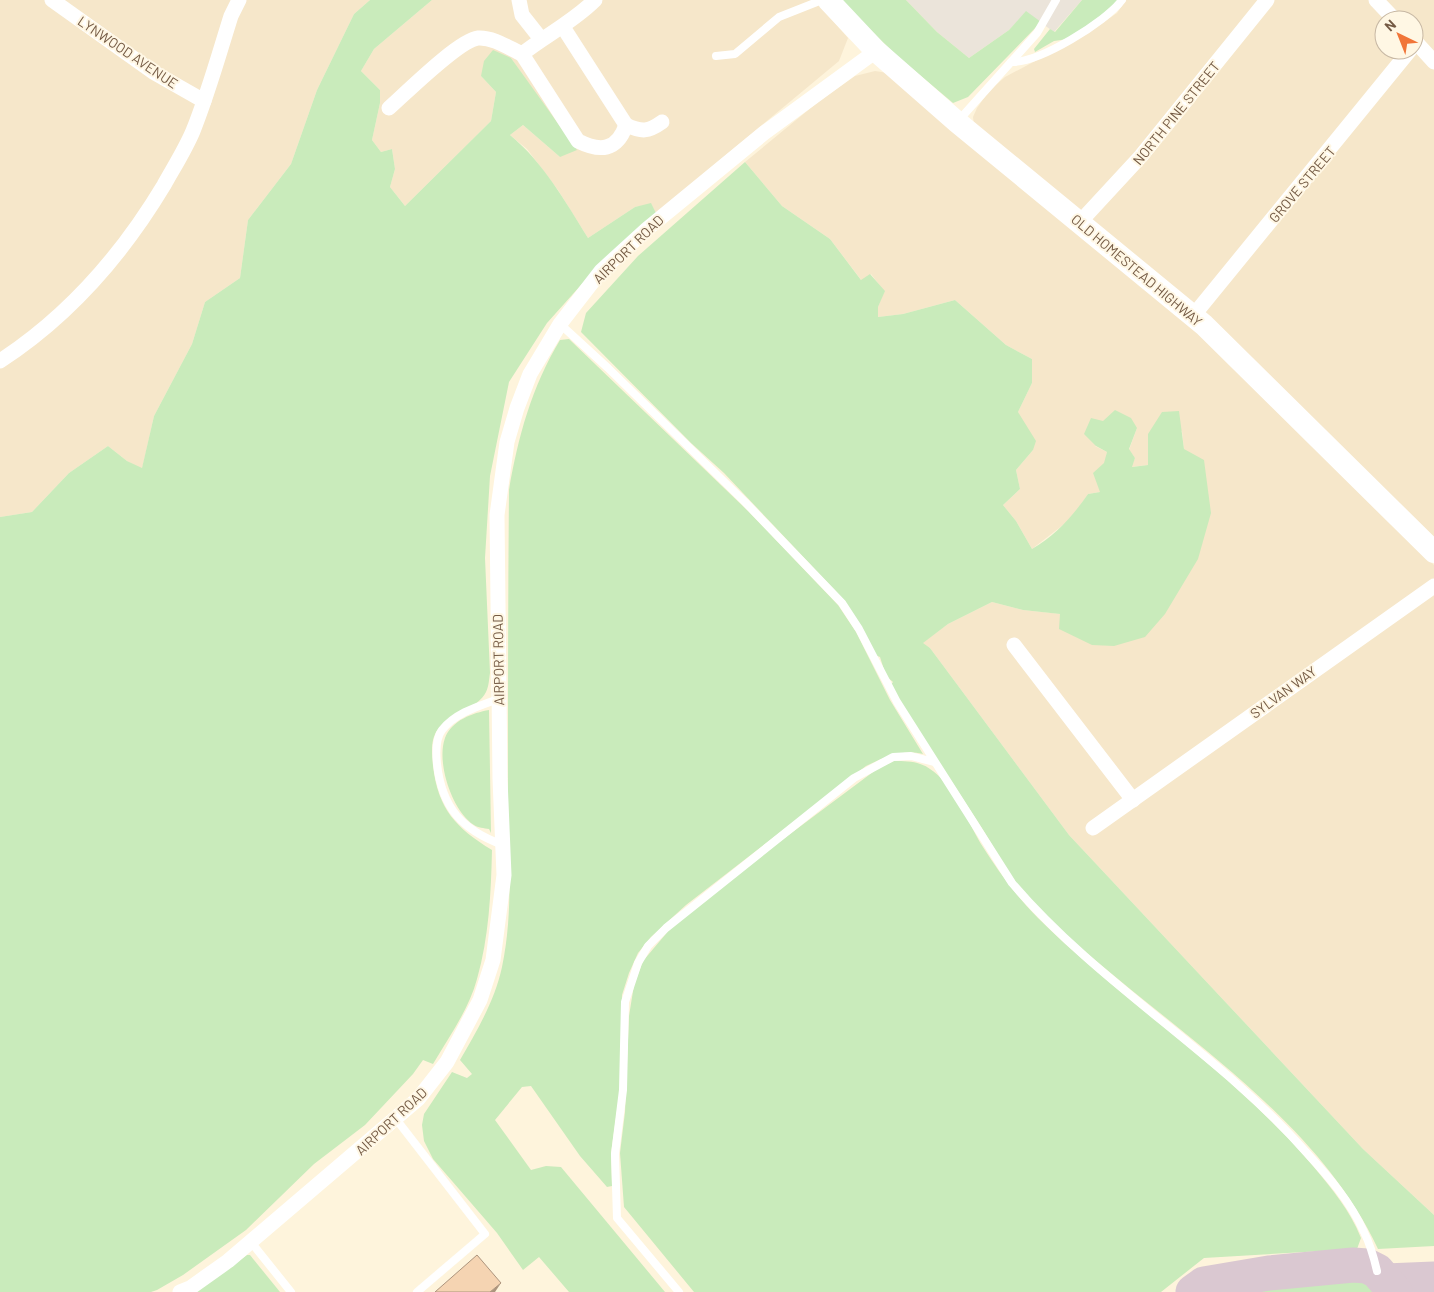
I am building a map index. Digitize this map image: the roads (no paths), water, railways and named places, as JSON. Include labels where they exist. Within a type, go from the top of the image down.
[{"type":"main road","name":"OLD HOMESTEAD HIGHWAY","points":[[828,0],[876,51],[957,122],[1192,316],[1434,552]]},
{"type":"street","name":"LYNWOOD AVENUE","points":[[52,0],[153,72],[204,101]]},
{"type":"street","points":[[0,361],[39,334],[64,312],[99,275],[140,224],[192,133],[238,0]]},
{"type":"street","points":[[519,0],[522,15],[541,39]]},
{"type":"street","points":[[522,54],[541,39],[563,27],[595,0]]},
{"type":"street","name":"NORTH PINE STREET","points":[[1080,222],[1141,156],[1267,0]]},
{"type":"street","points":[[1376,0],[1386,10]]},
{"type":"street","points":[[563,27],[626,126],[640,131],[650,131],[662,122]]},
{"type":"street","points":[[389,108],[462,44],[478,38],[496,42],[522,54],[578,141],[592,148],[607,148],[621,138],[626,126]]},
{"type":"street","name":"AIRPORT ROAD","points":[[180,1292],[190,1288],[251,1242],[418,1099],[447,1062],[480,1000],[493,960],[499,927],[504,875],[498,700],[498,514],[507,442],[530,374],[560,324],[601,271],[647,229],[764,133],[876,51]]},
{"type":"street","points":[[1424,53],[1434,62]]},
{"type":"street","name":"GROVE STREET","points":[[1192,316],[1401,60]]},
{"type":"street","name":"SYLVAN WAY","points":[[1093,828],[1434,586]]},
{"type":"street","points":[[1014,645],[1133,800]]},
{"type":"lane","points":[[716,56],[735,54],[779,17],[822,0]]},
{"type":"lane","points":[[957,122],[1037,33],[1056,0]]},
{"type":"lane","points":[[1011,62],[1022,62],[1078,36],[1115,10],[1122,0]]},
{"type":"lane","points":[[560,324],[608,368],[745,502],[842,603],[859,629],[897,702],[1012,883],[1030,905],[1085,956],[1277,1119],[1342,1194],[1364,1231],[1378,1271]]},
{"type":"lane","points":[[498,700],[477,706],[455,718],[441,732],[436,752],[439,781],[447,803],[479,836],[503,845]]},
{"type":"lane","points":[[680,1292],[617,1218],[615,1154],[623,1090],[625,1002],[638,963],[648,946],[666,928],[854,778],[893,757],[911,756],[934,762]]},
{"type":"lane","points":[[396,1119],[485,1234],[417,1292]]},
{"type":"lane","points":[[251,1242],[291,1292]]}]
